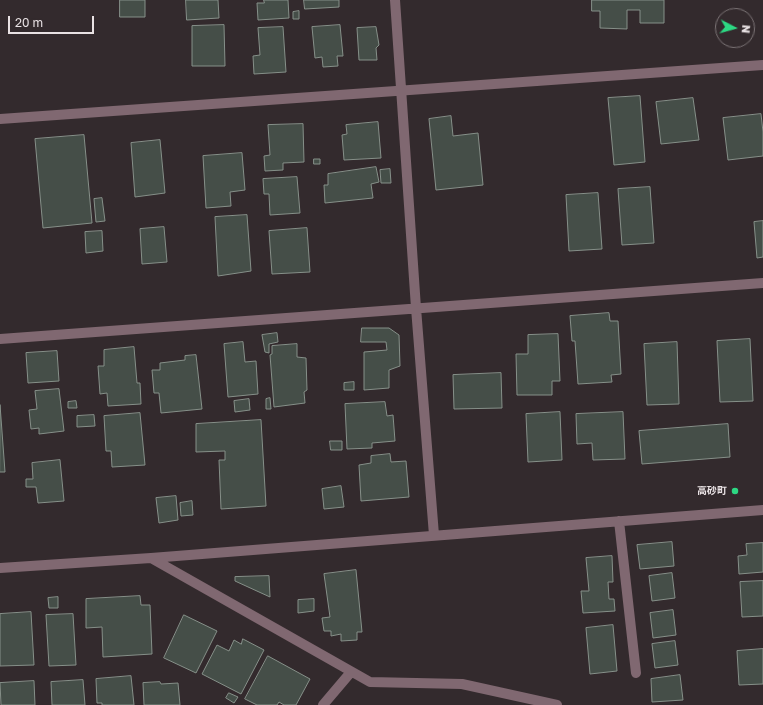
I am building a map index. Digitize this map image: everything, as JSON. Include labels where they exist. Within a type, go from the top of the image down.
[{"type":"street","points":[[395,0],[416,308],[434,535]]},
{"type":"street","points":[[0,119],[763,65]]},
{"type":"street","points":[[0,339],[763,282]]},
{"type":"street","points":[[0,568],[152,558],[763,510]]},
{"type":"street","points":[[619,521],[636,673]]},
{"type":"street","points":[[152,558],[370,682],[462,684],[557,705]]},
{"type":"street","points":[[323,705],[351,672]]},
{"type":"building","points":[[120,0],[145,0],[145,17],[120,17]]},
{"type":"building","points":[[186,0],[218,0],[219,18],[187,20]]},
{"type":"building","points":[[264,0],[288,0],[289,18],[258,20],[257,3],[264,3]]},
{"type":"building","points":[[304,0],[339,0],[339,7],[305,9]]},
{"type":"building","points":[[592,0],[664,0],[664,23],[640,23],[640,10],[627,10],[627,29],[600,28],[600,11],[592,11]]},
{"type":"building","points":[[299,11],[299,19],[293,19],[293,12]]},
{"type":"building","points":[[224,25],[225,66],[192,66],[192,26]]},
{"type":"building","points":[[340,25],[343,56],[337,56],[338,66],[323,67],[322,57],[315,58],[312,27]]},
{"type":"building","points":[[283,27],[286,72],[254,74],[253,56],[260,55],[258,28]]},
{"type":"building","points":[[376,27],[379,45],[376,48],[377,60],[359,60],[357,28]]},
{"type":"building","points":[[640,96],[645,162],[614,165],[608,98]]},
{"type":"building","points":[[693,98],[699,140],[661,144],[656,102]]},
{"type":"building","points":[[761,114],[763,156],[728,160],[723,118]]},
{"type":"building","points":[[451,116],[453,136],[478,133],[483,185],[436,190],[429,119]]},
{"type":"building","points":[[378,122],[381,158],[344,160],[342,135],[347,134],[346,125]]},
{"type":"building","points":[[303,124],[304,162],[283,163],[283,170],[265,171],[264,156],[270,155],[268,125]]},
{"type":"building","points":[[84,135],[92,223],[43,228],[35,139]]},
{"type":"building","points":[[160,140],[165,193],[135,197],[131,143]]},
{"type":"building","points":[[242,153],[245,190],[230,192],[231,206],[206,208],[203,156]]},
{"type":"building","points":[[314,159],[320,159],[320,164],[314,164]]},
{"type":"building","points":[[376,167],[379,182],[371,184],[373,198],[325,203],[324,185],[328,185],[328,174]]},
{"type":"building","points":[[390,169],[391,183],[381,183],[380,170]]},
{"type":"building","points":[[297,177],[300,213],[270,215],[269,194],[264,194],[263,179]]},
{"type":"building","points":[[650,187],[654,243],[622,245],[618,189]]},
{"type":"building","points":[[598,193],[602,249],[569,251],[566,195]]},
{"type":"building","points":[[102,198],[105,221],[96,222],[94,199]]},
{"type":"building","points":[[247,215],[251,271],[218,276],[215,217]]},
{"type":"building","points":[[763,221],[763,257],[757,258],[754,222]]},
{"type":"building","points":[[164,227],[167,262],[142,264],[140,229]]},
{"type":"building","points":[[307,228],[310,272],[272,274],[269,231]]},
{"type":"building","points":[[102,231],[103,251],[86,253],[85,232]]},
{"type":"building","points":[[609,313],[610,321],[618,321],[621,374],[611,375],[612,382],[578,384],[575,341],[572,341],[570,316]]},
{"type":"building","points":[[362,328],[389,328],[399,335],[400,366],[389,370],[389,388],[364,390],[364,352],[387,350],[386,342],[361,342]]},
{"type":"building","points":[[277,333],[278,342],[269,344],[269,353],[265,352],[262,335]]},
{"type":"building","points":[[558,334],[560,381],[552,381],[552,395],[517,395],[516,354],[528,354],[528,335]]},
{"type":"building","points":[[750,339],[753,401],[720,402],[717,341]]},
{"type":"building","points":[[243,342],[245,362],[256,361],[258,394],[228,397],[224,344]]},
{"type":"building","points":[[677,342],[679,404],[647,405],[644,344]]},
{"type":"building","points":[[297,344],[297,357],[306,358],[307,390],[304,392],[305,403],[274,407],[270,355],[272,354],[272,346]]},
{"type":"building","points":[[134,347],[137,383],[140,383],[141,404],[108,406],[107,393],[100,394],[98,366],[104,366],[104,350]]},
{"type":"building","points":[[57,351],[59,381],[28,383],[26,353]]},
{"type":"building","points":[[196,355],[202,409],[161,413],[159,393],[154,393],[152,370],[160,370],[160,363],[185,360],[185,356]]},
{"type":"building","points":[[501,373],[502,408],[454,409],[453,375]]},
{"type":"building","points":[[354,382],[354,390],[344,390],[344,383]]},
{"type":"building","points":[[59,389],[64,431],[39,434],[39,428],[31,429],[29,410],[37,409],[35,391]]},
{"type":"building","points":[[270,398],[271,409],[266,409],[266,399]]},
{"type":"building","points":[[249,399],[250,410],[235,412],[234,401]]},
{"type":"building","points":[[76,401],[77,408],[68,408],[68,402]]},
{"type":"building","points":[[385,402],[387,416],[393,415],[395,441],[372,443],[372,448],[347,449],[345,404]]},
{"type":"building","points":[[0,405],[5,472],[0,472]]},
{"type":"building","points":[[560,412],[562,460],[528,462],[526,414]]},
{"type":"building","points":[[623,412],[625,459],[593,460],[592,443],[577,444],[576,414]]},
{"type":"building","points":[[140,413],[145,465],[112,467],[111,451],[106,451],[104,416]]},
{"type":"building","points":[[94,415],[95,426],[77,427],[77,416]]},
{"type":"building","points":[[261,420],[266,506],[221,509],[219,460],[225,460],[225,451],[196,452],[196,424]]},
{"type":"building","points":[[728,424],[730,457],[642,464],[639,431]]},
{"type":"building","points":[[330,441],[342,441],[342,450],[331,450]]},
{"type":"building","points":[[390,454],[391,462],[406,461],[409,497],[361,501],[359,465],[371,463],[371,456]]},
{"type":"building","points":[[60,460],[64,501],[38,503],[36,487],[26,487],[26,479],[33,479],[32,463]]},
{"type":"building","points":[[341,486],[344,507],[324,509],[322,489]]},
{"type":"building","points":[[176,496],[178,520],[159,523],[156,498]]},
{"type":"building","points":[[192,501],[193,515],[181,516],[180,503]]},
{"type":"building","points":[[672,542],[674,566],[640,569],[637,545]]},
{"type":"building","points":[[763,543],[763,572],[739,574],[738,556],[747,555],[746,544]]},
{"type":"building","points":[[612,556],[613,582],[608,582],[609,599],[614,599],[615,611],[583,613],[581,591],[589,591],[586,558]]},
{"type":"building","points":[[356,570],[362,632],[357,632],[357,640],[341,641],[341,634],[331,636],[331,631],[324,631],[322,618],[330,617],[324,574]]},
{"type":"building","points":[[672,573],[675,598],[652,601],[649,576]]},
{"type":"building","points":[[269,576],[270,597],[235,581],[235,577]]},
{"type":"building","points":[[763,581],[763,616],[742,617],[740,582]]},
{"type":"building","points":[[140,596],[141,605],[150,605],[152,654],[103,657],[102,627],[86,628],[86,599]]},
{"type":"building","points":[[58,597],[58,608],[49,608],[48,598]]},
{"type":"building","points":[[314,599],[314,611],[298,613],[298,600]]},
{"type":"building","points":[[673,610],[676,635],[653,638],[650,613]]},
{"type":"building","points":[[31,612],[34,665],[0,666],[0,614]]},
{"type":"building","points":[[73,614],[76,665],[49,666],[46,615]]},
{"type":"building","points":[[184,615],[217,631],[196,673],[164,658]]},
{"type":"building","points":[[613,625],[617,671],[590,674],[586,628]]},
{"type":"building","points":[[243,639],[264,650],[241,694],[202,674],[217,645],[229,651],[234,640],[241,644]]},
{"type":"building","points":[[675,641],[678,665],[655,668],[652,644]]},
{"type":"building","points":[[763,649],[763,684],[739,685],[737,651]]},
{"type":"building","points":[[268,656],[310,679],[296,705],[284,705],[279,702],[277,705],[257,705],[245,699]]},
{"type":"building","points":[[680,675],[683,700],[652,702],[651,679]]},
{"type":"building","points":[[131,676],[134,705],[102,705],[102,703],[97,703],[96,679]]},
{"type":"building","points":[[83,680],[85,705],[52,705],[51,682]]},
{"type":"building","points":[[34,681],[35,705],[1,705],[0,683]]},
{"type":"building","points":[[160,682],[161,684],[178,683],[180,705],[144,705],[143,683]]},
{"type":"building","points":[[229,693],[238,697],[234,703],[226,698]]},
{"type":"place","name":"高砂町","points":[[735,491]]}]
